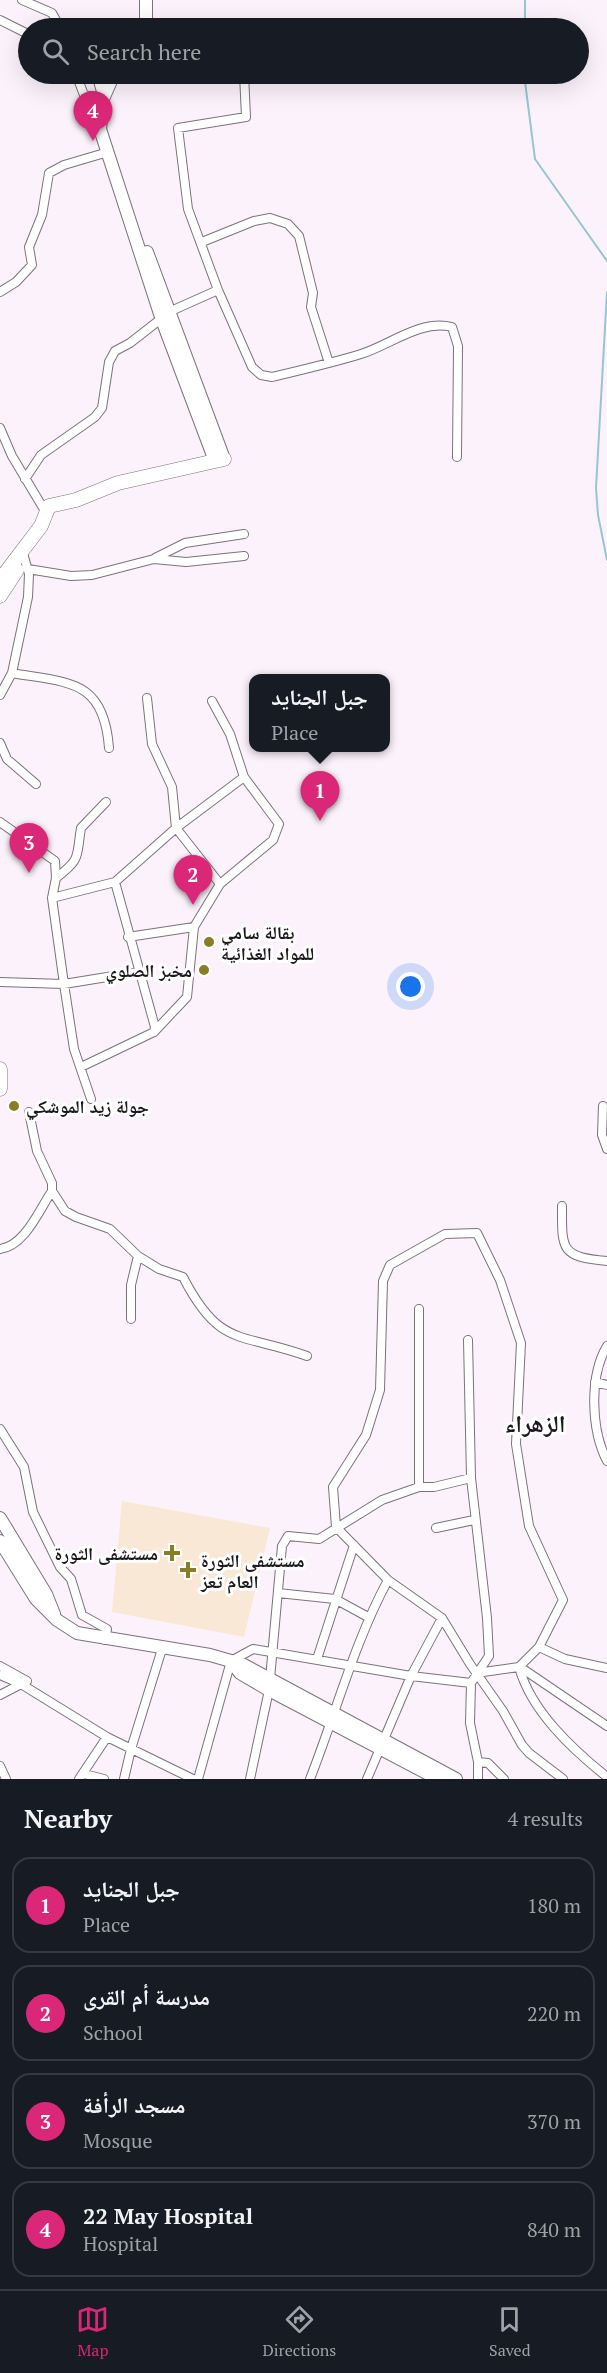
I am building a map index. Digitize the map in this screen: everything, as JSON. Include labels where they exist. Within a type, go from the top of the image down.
[{"type":"main road","points":[[0,580],[41,526],[45,511],[49,506],[76,500],[118,483],[220,460]]},
{"type":"main road","points":[[0,596],[20,566],[21,551]]},
{"type":"main road","points":[[0,1070],[0,1089]]},
{"type":"street","points":[[22,0],[51,13],[54,18]]},
{"type":"street","points":[[146,0],[146,18]]},
{"type":"street","points":[[0,20],[18,29]]},
{"type":"street","points":[[79,84],[84,95],[103,99]]},
{"type":"street","points":[[99,84],[107,127],[137,222],[171,312],[220,460]]},
{"type":"street","points":[[110,84],[103,99],[100,129],[162,320],[220,460]]},
{"type":"street","points":[[244,84],[246,117],[178,128],[188,209],[218,290],[252,366],[261,375],[272,377],[363,354],[429,326],[441,324],[452,327],[458,346],[457,457]]},
{"type":"street","points":[[0,292],[16,282],[32,265],[29,247],[42,215],[49,173],[64,165],[108,152]]},
{"type":"street","points":[[202,242],[254,221],[270,218],[288,225],[299,236],[313,293],[311,306],[329,363]]},
{"type":"street","points":[[26,479],[41,455],[95,417],[102,408],[109,362],[115,351],[171,312],[218,290]]},
{"type":"street","points":[[0,428],[45,511]]},
{"type":"street","points":[[28,569],[71,576],[92,575],[154,559],[184,543],[244,534]]},
{"type":"street","points":[[0,695],[12,673],[28,597],[28,569],[21,551]]},
{"type":"street","points":[[154,559],[186,562],[244,556]]},
{"type":"street","points":[[12,673],[68,683],[86,692],[100,705],[108,725],[110,748]]},
{"type":"street","points":[[147,698],[152,744],[172,787],[176,828],[220,884]]},
{"type":"street","points":[[81,1067],[154,1032],[187,997],[194,927],[220,884],[273,840],[278,832],[279,824],[244,777],[230,734],[212,701]]},
{"type":"street","points":[[0,743],[7,759],[36,784]]},
{"type":"street","points":[[52,898],[115,882],[176,828],[244,777]]},
{"type":"street","points":[[56,878],[73,865],[80,849],[81,828],[106,802]]},
{"type":"street","points":[[0,822],[55,861],[56,878],[52,898],[64,984],[74,1049],[91,1099]]},
{"type":"street","points":[[115,882],[128,937],[155,1027],[154,1032]]},
{"type":"street","points":[[128,937],[194,927]]},
{"type":"street","points":[[0,982],[64,984],[138,972]]},
{"type":"street","points":[[603,1106],[602,1136],[607,1149]]},
{"type":"street","points":[[29,1112],[37,1151],[52,1183],[52,1191],[65,1211],[110,1229],[138,1256],[159,1269],[183,1277],[192,1296],[214,1324],[231,1336],[307,1356]]},
{"type":"street","points":[[0,1249],[11,1248],[21,1238],[52,1191]]},
{"type":"street","points":[[562,1206],[562,1242],[569,1252],[590,1260],[607,1261]]},
{"type":"street","points":[[476,1673],[519,1667],[539,1647],[562,1600],[529,1526],[516,1444],[521,1343],[500,1280],[477,1233],[445,1234],[390,1265],[382,1281],[380,1390],[366,1435],[333,1487],[336,1527],[388,1580],[442,1618],[476,1673],[504,1711],[529,1753],[563,1779]]},
{"type":"street","points":[[131,1319],[131,1285],[138,1256]]},
{"type":"street","points":[[419,1309],[419,1487]]},
{"type":"street","points":[[468,1340],[471,1478],[487,1618],[489,1656],[471,1683],[470,1723],[478,1779]]},
{"type":"street","points":[[607,1346],[602,1354],[595,1383],[597,1434],[607,1461]]},
{"type":"street","points":[[595,1383],[607,1385]]},
{"type":"street","points":[[0,1429],[24,1467],[33,1512],[60,1567],[71,1579],[82,1615],[107,1629],[105,1640]]},
{"type":"street","points":[[250,1779],[269,1684],[282,1546],[288,1536],[319,1539],[382,1500],[419,1487],[434,1487],[471,1478]]},
{"type":"street","points":[[0,1518],[46,1594],[57,1620]]},
{"type":"street","points":[[436,1528],[474,1520]]},
{"type":"street","points":[[0,1541],[36,1599],[57,1620],[76,1633],[162,1649],[210,1654],[231,1661],[269,1684],[383,1744],[433,1775],[456,1779]]},
{"type":"street","points":[[317,1659],[354,1545]]},
{"type":"street","points":[[310,1779],[368,1617],[388,1580]]},
{"type":"street","points":[[278,1593],[335,1599],[368,1617]]},
{"type":"street","points":[[367,1779],[411,1676],[442,1618]]},
{"type":"street","points":[[539,1647],[565,1659],[607,1668]]},
{"type":"street","points":[[124,1779],[162,1649]]},
{"type":"street","points":[[198,1779],[231,1661],[253,1649],[411,1676],[471,1683]]},
{"type":"street","points":[[0,1666],[27,1681],[0,1695]]},
{"type":"street","points":[[519,1667],[607,1726]]},
{"type":"street","points":[[519,1667],[525,1689],[578,1753],[607,1777]]},
{"type":"street","points":[[0,1675],[21,1684],[107,1737],[194,1779]]},
{"type":"street","points":[[104,1779],[81,1777],[107,1737]]},
{"type":"street","points":[[477,1762],[488,1763],[504,1779]]},
{"type":"street","points":[[0,1766],[6,1779]]},
{"type":"shaded area","name":"مستشفى الثورة العام تعز","points":[[122,1501],[270,1528],[244,1637],[112,1612]]},
{"type":"waterway","points":[[525,0],[525,18]]},
{"type":"waterway","points":[[525,84],[535,159],[607,261]]},
{"type":"waterway","points":[[607,292],[596,488],[598,515],[607,560]]},
{"type":"place","name":"22 May Hospital","points":[[93,141]]},
{"type":"place","name":"جبل الجنايد","points":[[320,821]]},
{"type":"place","name":"مسجد الرأفة","points":[[29,873]]},
{"type":"place","name":"مدرسة أم القرى","points":[[193,905]]},
{"type":"place","name":"بقالة سامي للمواد الغذائية","points":[[209,942]]},
{"type":"place","name":"مخبز الصلوي","points":[[204,970]]},
{"type":"place","name":"جولة زيد الموشكي","points":[[14,1106]]},
{"type":"place","name":"مستشفى الثورة","points":[[172,1553]]},
{"type":"place","name":"مستشفى الثورة العام تعز","points":[[188,1570]]},
{"type":"district","name":"الزهراء","points":[[535,1423]]}]
